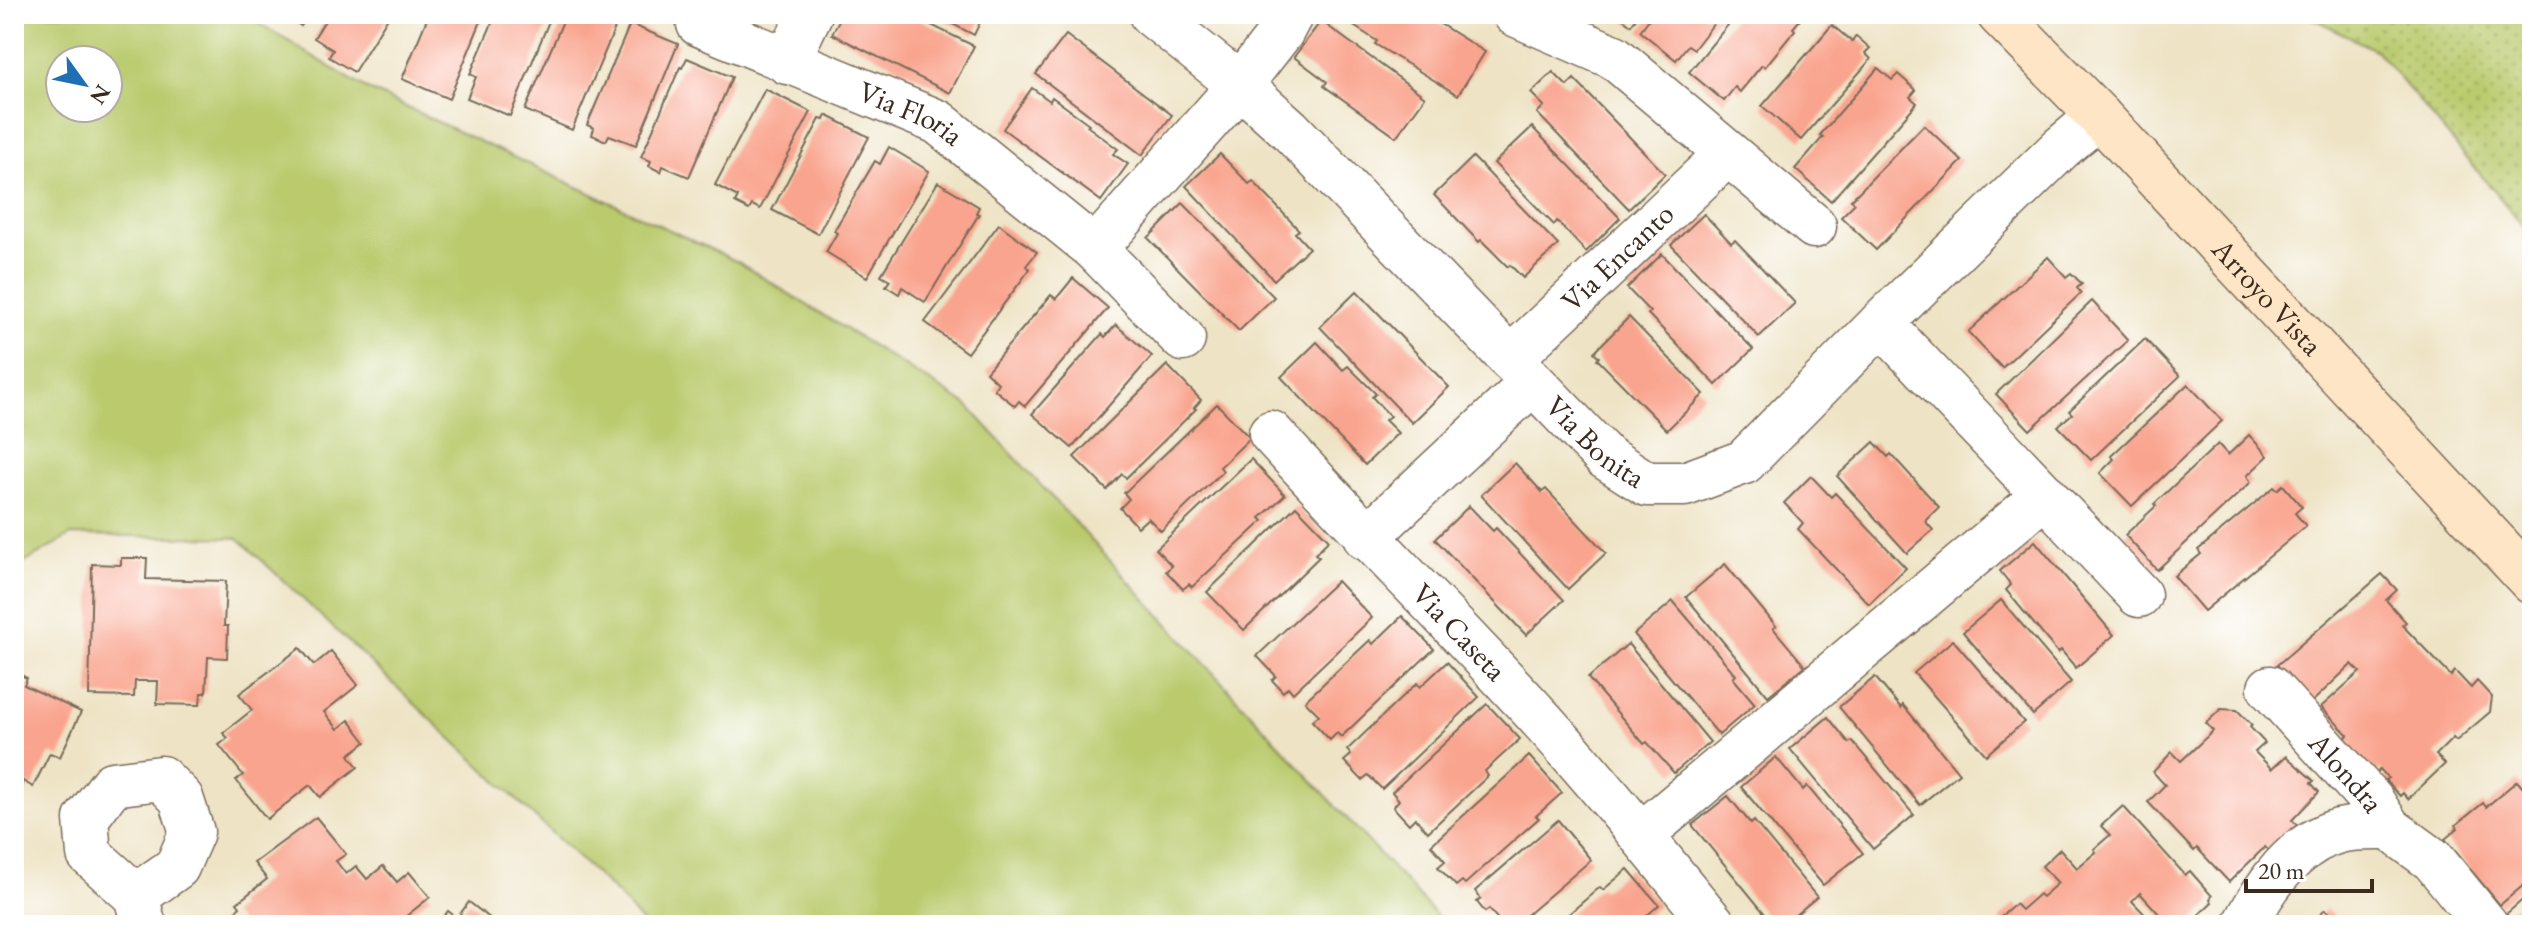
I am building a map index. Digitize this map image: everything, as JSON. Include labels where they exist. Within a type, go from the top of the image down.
[{"type":"street","points":[[787,62],[810,14]]},
{"type":"street","name":"Via Bonita","points":[[1151,14],[1240,85],[1289,129],[1357,196],[1605,457],[1647,484],[1685,484],[1744,462],[1881,323],[2061,148],[2099,116]]},
{"type":"street","points":[[1095,249],[1240,85],[1282,31],[1291,14]]},
{"type":"street","points":[[1515,14],[1614,57],[1814,226]]},
{"type":"street","name":"Arroyo Vista","points":[[1999,14],[2099,116],[2532,582]]},
{"type":"street","name":"Via Floria","points":[[699,24],[938,122],[1095,249],[1183,339]]},
{"type":"street","name":"Via Encanto","points":[[1366,538],[1727,154]]},
{"type":"street","points":[[1881,323],[2139,595]]},
{"type":"street","name":"Via Caseta","points":[[1271,433],[1366,538],[1515,691],[1641,835],[1714,925]]},
{"type":"street","points":[[1641,835],[2045,495]]},
{"type":"street","name":"Alondra","points":[[2270,688],[2371,800],[2389,828],[2433,860],[2486,925]]},
{"type":"street","points":[[2245,925],[2291,858],[2307,844],[2340,830],[2389,828]]},
{"type":"green space","points":[[14,14],[244,14],[365,88],[738,262],[967,405],[1445,925],[644,925],[618,895],[238,538],[71,535],[14,569]]},
{"type":"green space","points":[[2305,14],[2532,14],[2532,236],[2377,51]]},
{"type":"building","points":[[271,14],[310,14],[301,26],[286,15],[282,22]]},
{"type":"building","points":[[329,14],[390,14],[354,72],[329,57],[333,50],[314,38]]},
{"type":"building","points":[[429,14],[484,14],[449,99],[402,79]]},
{"type":"building","points":[[496,14],[552,14],[510,116],[467,98],[476,77],[470,74]]},
{"type":"building","points":[[566,14],[620,16],[572,130],[525,110]]},
{"type":"building","points":[[842,14],[909,14],[974,46],[950,93],[832,34]]},
{"type":"building","points":[[933,14],[984,14],[974,35]]},
{"type":"building","points":[[1354,14],[1424,14],[1485,52],[1458,95],[1375,44],[1377,41],[1349,23]]},
{"type":"building","points":[[1617,14],[1639,14],[1631,25]]},
{"type":"building","points":[[1653,14],[1721,14],[1694,49],[1688,45],[1676,60],[1640,31]]},
{"type":"building","points":[[1737,14],[1805,14],[1765,67],[1762,65],[1740,92],[1735,87],[1724,101],[1689,72]]},
{"type":"building","points":[[1321,21],[1425,97],[1396,137],[1324,86],[1327,82],[1294,57]]},
{"type":"building","points":[[630,24],[678,44],[636,145],[609,135],[606,141],[592,135],[594,128],[587,125]]},
{"type":"building","points":[[1832,25],[1852,42],[1856,36],[1870,48],[1865,53],[1871,59],[1801,140],[1762,106]]},
{"type":"building","points":[[1066,35],[1172,115],[1142,155],[1036,74]]},
{"type":"building","points":[[687,58],[732,77],[689,177],[663,166],[661,172],[649,166],[651,161],[641,157],[680,67]]},
{"type":"building","points":[[1878,68],[1892,80],[1898,74],[1916,90],[1910,97],[1917,103],[1831,201],[1795,169]]},
{"type":"building","points":[[1553,72],[1567,86],[1574,79],[1665,174],[1629,209],[1537,113],[1544,106],[1531,93]]},
{"type":"building","points":[[1032,88],[1050,101],[1052,97],[1089,124],[1087,126],[1118,149],[1113,154],[1128,164],[1101,201],[1003,129]]},
{"type":"building","points":[[765,89],[811,112],[760,209],[752,205],[749,210],[735,203],[738,197],[715,185]]},
{"type":"building","points":[[826,115],[869,137],[818,234],[772,210],[820,119],[824,120]]},
{"type":"building","points":[[1924,125],[1962,161],[1876,250],[1841,217],[1855,203],[1851,200]]},
{"type":"building","points":[[1532,127],[1620,218],[1586,252],[1557,221],[1554,225],[1494,163]]},
{"type":"building","points":[[889,147],[929,171],[867,277],[826,252],[837,233],[834,231],[875,161],[880,164]]},
{"type":"building","points":[[1220,154],[1249,184],[1253,181],[1299,230],[1295,233],[1309,248],[1274,280],[1186,186]]},
{"type":"building","points":[[1473,157],[1558,245],[1523,278],[1481,240],[1479,242],[1434,195]]},
{"type":"building","points":[[938,182],[979,207],[976,213],[979,214],[925,302],[902,287],[899,294],[886,286],[890,280],[881,275]]},
{"type":"building","points":[[1183,203],[1274,297],[1239,331],[1148,238]]},
{"type":"building","points":[[1704,214],[1731,243],[1735,240],[1795,303],[1759,337],[1671,245]]},
{"type":"building","points":[[999,224],[1037,252],[1026,266],[1030,269],[967,353],[925,322]]},
{"type":"building","points":[[1662,254],[1753,349],[1716,385],[1627,288]]},
{"type":"building","points":[[2048,257],[2066,277],[2071,273],[2082,284],[2077,288],[2081,293],[2002,368],[1968,332]]},
{"type":"building","points":[[1073,278],[1108,308],[1025,406],[1019,401],[1015,406],[994,389],[998,383],[986,372],[1051,295],[1056,299]]},
{"type":"building","points":[[1357,291],[1449,387],[1412,423],[1320,327]]},
{"type":"building","points":[[2092,301],[2128,340],[2030,430],[1996,394]]},
{"type":"building","points":[[1629,317],[1704,394],[1667,430],[1597,359],[1599,357],[1594,352]]},
{"type":"building","points":[[1116,325],[1152,356],[1072,448],[1032,414],[1102,334],[1105,337]]},
{"type":"building","points":[[2145,339],[2180,376],[2091,460],[2058,426],[2072,414],[2069,411]]},
{"type":"building","points":[[1317,342],[1343,370],[1348,366],[1376,394],[1372,397],[1390,416],[1385,420],[1398,433],[1365,465],[1281,377]]},
{"type":"building","points":[[1167,365],[1201,400],[1196,409],[1126,478],[1122,474],[1107,490],[1074,457]]},
{"type":"building","points":[[2188,384],[2222,421],[2132,506],[2100,473],[2114,459],[2111,456]]},
{"type":"building","points":[[1217,404],[1250,438],[1220,467],[1223,471],[1161,531],[1148,518],[1138,527],[1120,508],[1129,499],[1124,493]]},
{"type":"building","points":[[2249,435],[2268,456],[2247,476],[2251,482],[2157,570],[2125,535],[2218,444],[2228,455]]},
{"type":"building","points":[[1874,442],[1888,457],[1891,454],[1939,507],[1925,521],[1933,530],[1907,553],[1837,476]]},
{"type":"building","points":[[1251,459],[1285,495],[1260,518],[1263,521],[1192,587],[1189,584],[1183,589],[1166,571],[1172,566],[1156,549]]},
{"type":"building","points":[[1515,463],[1542,492],[1546,489],[1606,553],[1568,589],[1481,495]]},
{"type":"building","points":[[1811,476],[1831,497],[1835,493],[1906,568],[1869,604],[1798,529],[1803,523],[1784,503]]},
{"type":"building","points":[[2283,485],[2302,507],[2295,513],[2306,526],[2204,611],[2174,576],[2201,554],[2198,550],[2274,487],[2277,490]]},
{"type":"building","points":[[1296,506],[1329,540],[1315,554],[1319,557],[1244,630],[1207,592]]},
{"type":"building","points":[[1469,506],[1493,531],[1496,528],[1564,600],[1526,635],[1435,539]]},
{"type":"building","points":[[2035,541],[2114,635],[2076,668],[2061,650],[2058,653],[2006,590],[2011,585],[2000,571]]},
{"type":"building","points":[[121,558],[147,558],[146,579],[226,581],[224,626],[228,626],[227,658],[208,657],[206,693],[201,693],[200,705],[157,704],[158,681],[135,681],[134,697],[89,696],[92,564],[121,565]]},
{"type":"building","points":[[1725,564],[1805,666],[1768,696],[1686,597]]},
{"type":"building","points":[[2382,574],[2397,590],[2386,600],[2406,622],[2402,625],[2451,676],[2455,671],[2471,688],[2477,681],[2492,697],[2490,712],[2456,741],[2453,738],[2436,755],[2445,764],[2408,799],[2403,793],[2400,796],[2385,780],[2388,778],[2380,769],[2375,775],[2343,741],[2348,735],[2321,707],[2360,672],[2352,664],[2312,702],[2277,665]]},
{"type":"building","points":[[1337,581],[1372,618],[1293,693],[1288,687],[1283,692],[1272,680],[1276,676],[1257,656]]},
{"type":"building","points":[[2001,600],[2071,682],[2033,715],[1963,632]]},
{"type":"building","points":[[1673,601],[1736,675],[1733,678],[1755,704],[1719,735],[1634,634]]},
{"type":"building","points":[[1402,616],[1434,649],[1341,737],[1337,733],[1330,740],[1312,721],[1319,715],[1305,701],[1370,640],[1373,644]]},
{"type":"building","points":[[1953,640],[2024,722],[1986,755],[1914,673]]},
{"type":"building","points":[[1628,644],[1710,742],[1674,773],[1647,742],[1644,744],[1588,678]]},
{"type":"building","points":[[300,648],[314,665],[331,651],[358,685],[324,712],[338,729],[349,720],[366,742],[349,755],[358,767],[320,797],[310,785],[267,819],[236,780],[243,775],[219,745],[228,738],[223,733],[252,710],[239,694]]},
{"type":"building","points":[[1447,662],[1479,697],[1382,789],[1368,775],[1362,780],[1344,761],[1351,755],[1347,750],[1417,683],[1420,687]]},
{"type":"building","points":[[14,672],[27,678],[24,685],[81,712],[60,757],[50,753],[33,787],[23,781],[21,788],[14,785]]},
{"type":"building","points":[[1875,677],[1901,708],[1903,705],[1959,773],[1920,805],[1839,707]]},
{"type":"building","points":[[1487,704],[1520,739],[1485,771],[1488,776],[1428,832],[1415,818],[1409,824],[1393,807],[1399,800],[1392,792]]},
{"type":"building","points":[[2221,709],[2237,710],[2252,725],[2250,727],[2265,743],[2255,752],[2272,769],[2286,756],[2314,781],[2311,783],[2319,792],[2292,820],[2297,825],[2269,851],[2265,847],[2229,882],[2197,848],[2194,851],[2148,802],[2165,785],[2153,772],[2172,752],[2181,761],[2213,731],[2206,723]]},
{"type":"building","points":[[1828,717],[1914,815],[1873,849],[1790,749]]},
{"type":"building","points":[[1529,756],[1562,793],[1536,816],[1539,818],[1465,884],[1462,881],[1456,886],[1438,867],[1445,861],[1431,845]]},
{"type":"building","points":[[1776,757],[1803,790],[1807,786],[1863,853],[1823,885],[1741,787]]},
{"type":"building","points":[[2517,781],[2524,789],[2532,782],[2532,878],[2500,905],[2445,839],[2458,828],[2456,825],[2483,803],[2486,807]]},
{"type":"building","points":[[1728,796],[1751,824],[1754,821],[1817,897],[1783,925],[1774,925],[1692,825]]},
{"type":"building","points":[[2123,806],[2185,875],[2190,871],[2212,896],[2212,902],[2188,925],[2169,925],[2140,893],[2132,901],[2155,925],[2000,925],[2000,918],[2015,904],[2021,910],[2058,883],[2042,866],[2060,849],[2077,868],[2096,852],[2094,849],[2110,835],[2101,826]]},
{"type":"building","points":[[316,817],[346,854],[336,861],[346,874],[356,866],[367,879],[383,866],[397,882],[409,872],[430,897],[395,925],[242,925],[232,914],[240,907],[237,903],[267,879],[254,863]]},
{"type":"building","points":[[1558,820],[1591,860],[1515,925],[1503,925],[1489,909],[1485,912],[1477,902],[1481,899],[1475,891]]},
{"type":"building","points":[[1628,869],[1659,905],[1636,925],[1556,925],[1600,887],[1603,890]]},
{"type":"building","points":[[2532,892],[2532,925],[2516,925],[2506,914]]},
{"type":"building","points":[[469,902],[491,919],[486,925],[438,925],[448,911],[457,918]]},
{"type":"building","points":[[2325,909],[2337,919],[2341,915],[2351,925],[2309,925]]}]
